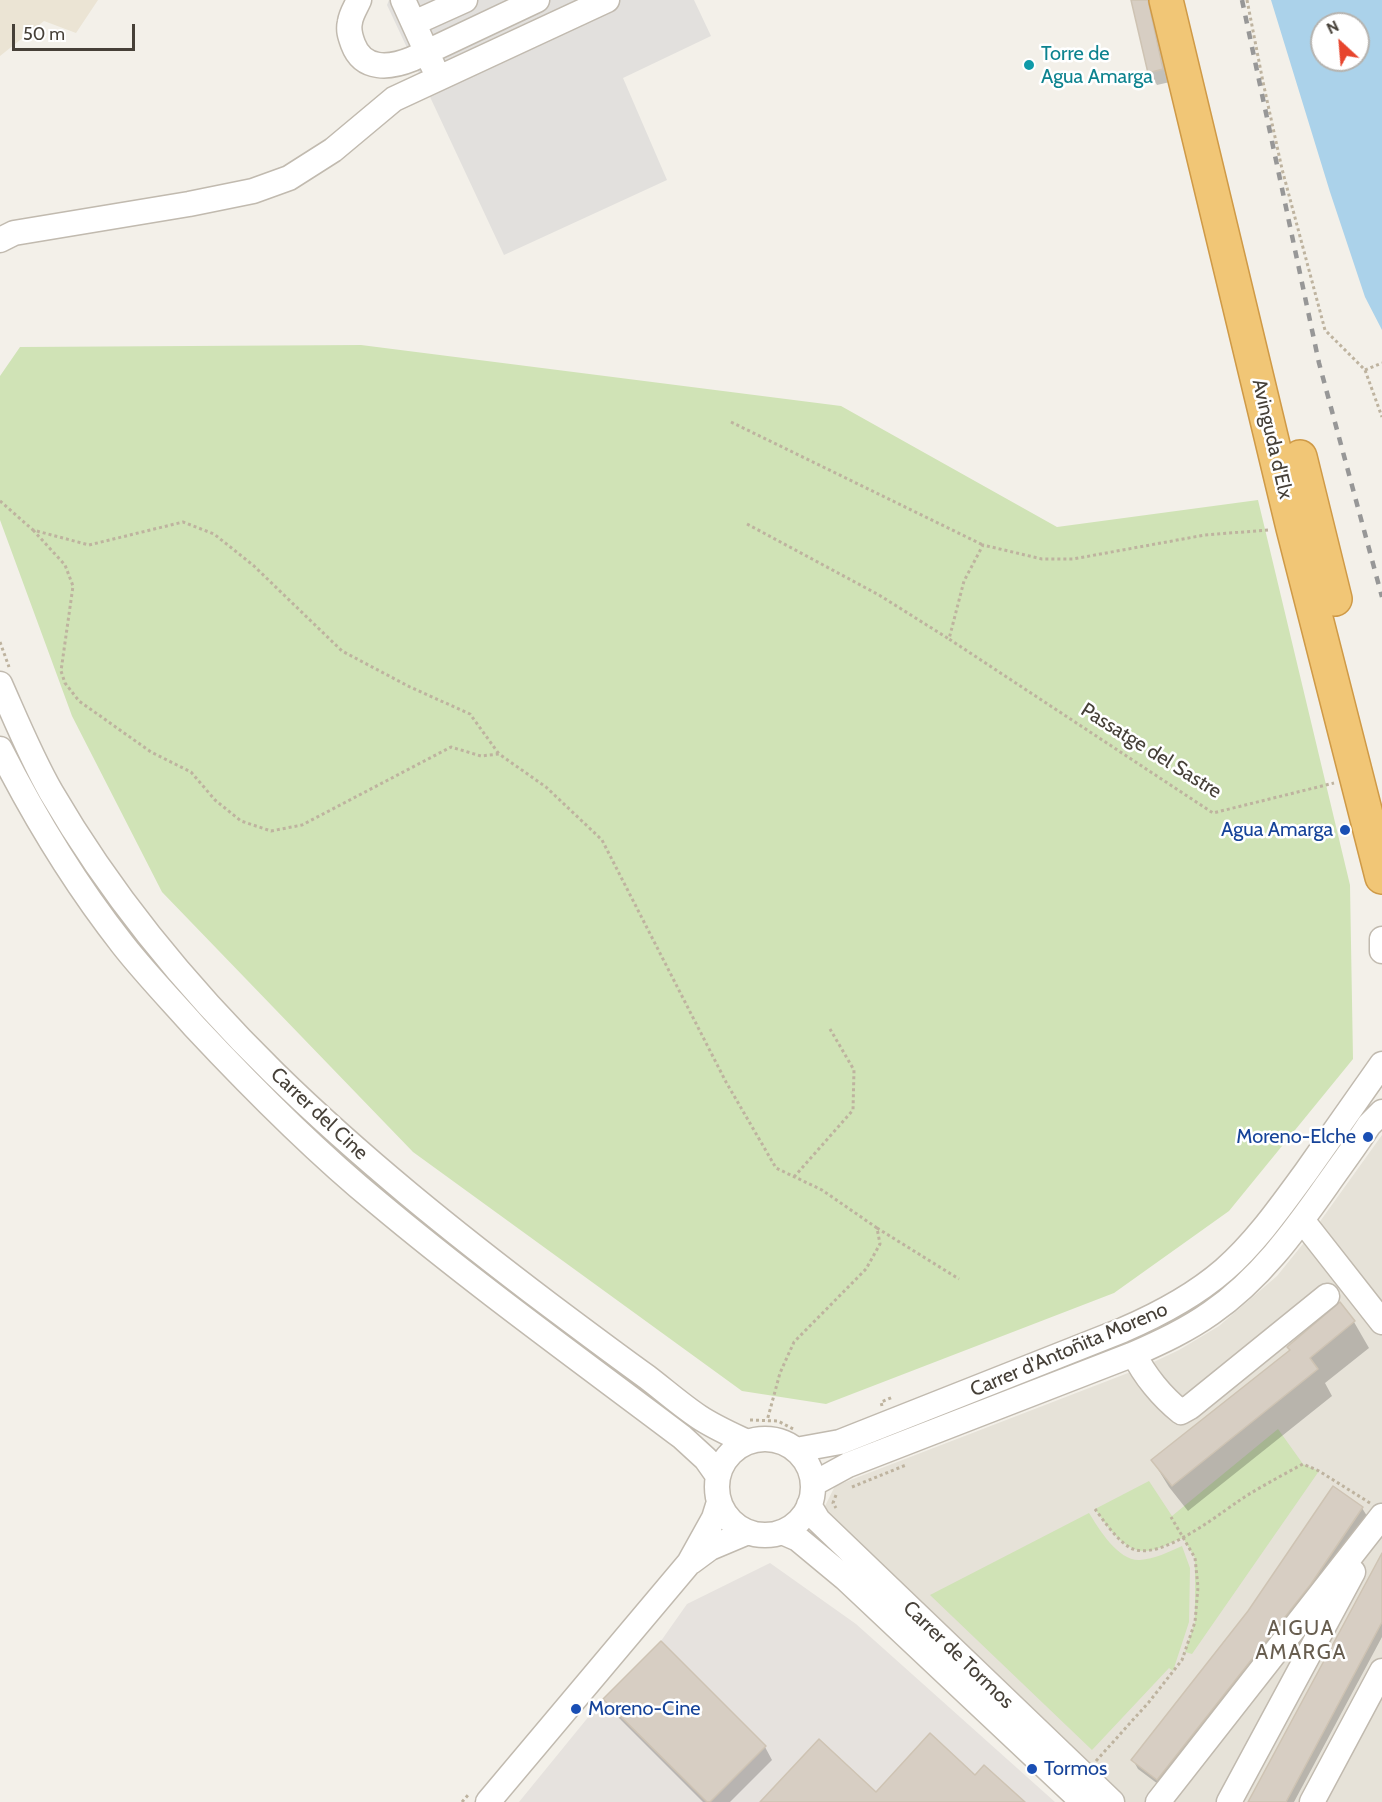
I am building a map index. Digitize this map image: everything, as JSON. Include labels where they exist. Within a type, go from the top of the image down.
[{"type":"highway","name":"Avinguda d'Elx","points":[[1166,0],[1293,528],[1369,782]]},
{"type":"highway","name":"Avinguda d'Elx","points":[[1189,0],[1266,321],[1369,782],[1382,877]]},
{"type":"street","points":[[358,0],[350,20],[349,35],[356,51],[364,61],[378,66],[397,65],[537,0]]},
{"type":"street","points":[[403,0],[439,78]]},
{"type":"street","points":[[414,23],[465,0]]},
{"type":"street","points":[[0,240],[14,232],[189,204],[253,191],[289,178],[333,150],[394,99],[607,0]]},
{"type":"street","name":"Carrer del Cine","points":[[4,675],[22,736],[50,790],[98,867],[143,929],[187,982],[256,1055],[321,1120],[394,1183],[492,1261],[699,1417],[746,1431]]},
{"type":"street","name":"Carrer del Cine","points":[[0,749],[28,803],[70,871],[116,936],[238,1073],[304,1138],[377,1203],[682,1437],[705,1459],[718,1476]]},
{"type":"street","points":[[1382,939],[1382,951]]},
{"type":"street","name":"Carrer d'Antoñita Moreno","points":[[798,1441],[840,1442],[881,1415],[1123,1330],[1160,1314],[1198,1290],[1248,1248],[1284,1203],[1382,1064]]},
{"type":"street","name":"Carrer d'Antoñita Moreno","points":[[820,1498],[848,1465],[1134,1354],[1172,1337],[1211,1313],[1265,1266],[1302,1220],[1369,1125],[1382,1112]]},
{"type":"street","points":[[1302,1220],[1382,1322]]},
{"type":"street","points":[[1134,1354],[1141,1368],[1180,1412],[1190,1407],[1327,1296]]},
{"type":"street","points":[[746,1431],[759,1439],[772,1439],[785,1443],[798,1441],[820,1498],[798,1521],[782,1532],[759,1535],[735,1525],[725,1515],[716,1488],[724,1461],[746,1431]]},
{"type":"street","name":"Carrer de Tormos","points":[[820,1498],[818,1520],[1112,1802]]},
{"type":"street","points":[[689,1563],[714,1518],[719,1502]]},
{"type":"street","points":[[1158,1802],[1379,1513]]},
{"type":"street","points":[[1229,1802],[1379,1513]]},
{"type":"street","points":[[479,1798],[689,1563],[710,1548],[748,1532]]},
{"type":"street","name":"Carrer de Tormos","points":[[782,1532],[798,1539],[845,1578],[1083,1802]]},
{"type":"street","points":[[1312,1802],[1382,1671]]},
{"type":"path","points":[[1247,0],[1282,169],[1325,330],[1365,370],[1382,417]]},
{"type":"path","points":[[1365,370],[1382,363]]},
{"type":"path","points":[[731,422],[983,545],[1042,559],[1073,558],[1205,535],[1293,528]]},
{"type":"path","points":[[0,501],[33,530],[65,566],[73,586],[61,671],[65,683],[79,701],[100,718],[151,752],[191,772],[215,800],[240,821],[271,831],[302,825],[451,747],[481,756],[500,754]]},
{"type":"path","points":[[33,530],[89,545],[183,522],[214,534],[254,566],[342,651],[410,687],[470,714],[500,754],[546,786],[602,840],[726,1082],[776,1168],[822,1191],[959,1279]]},
{"type":"path","name":"Passatge del Sastre","points":[[747,524],[879,595],[1213,813],[1369,782]]},
{"type":"path","points":[[949,639],[964,581],[983,545]]},
{"type":"path","points":[[0,642],[4,675]]},
{"type":"path","points":[[794,1177],[853,1110],[854,1070],[830,1029]]},
{"type":"path","points":[[767,1420],[780,1373],[794,1342],[866,1269],[880,1244],[877,1228]]},
{"type":"path","points":[[746,1431],[767,1420],[778,1421],[798,1441]]},
{"type":"path","points":[[1095,1509],[1129,1548],[1152,1551],[1193,1533],[1249,1494],[1303,1464],[1319,1471],[1379,1513]]},
{"type":"path","points":[[1093,1764],[1149,1702],[1182,1660],[1195,1622],[1198,1587],[1195,1558],[1171,1517]]},
{"type":"path","points":[[462,1802],[479,1798]]},
{"type":"shaded area","points":[[0,0],[98,0],[76,33],[44,21],[0,56]]},
{"type":"shaded area","points":[[389,0],[694,0],[711,36],[623,78],[667,180],[504,255],[387,5]]},
{"type":"shaded area","points":[[1382,1135],[1382,1802],[1112,1802],[818,1520],[835,1486],[1141,1368],[1179,1350],[1219,1326],[1277,1276],[1311,1234]]},
{"type":"shaded area","points":[[770,1563],[856,1624],[1055,1802],[519,1802],[603,1699],[661,1641],[687,1604]]},
{"type":"green space","points":[[361,345],[841,406],[1057,527],[1258,500],[1350,885],[1353,1059],[1229,1211],[1114,1293],[826,1404],[742,1391],[413,1152],[162,892],[72,716],[0,520],[0,376],[20,347]]},
{"type":"green space","points":[[1278,1429],[1303,1464],[1319,1471],[1192,1654],[1185,1652],[1195,1622],[1195,1558],[1183,1538],[1152,1550],[1134,1549],[1119,1539],[1095,1509],[1149,1481],[1172,1516]]},
{"type":"green space","points":[[1089,1513],[1110,1543],[1124,1555],[1140,1560],[1161,1555],[1182,1546],[1190,1568],[1189,1622],[1173,1671],[1169,1668],[1092,1750],[930,1595]]},
{"type":"water","points":[[1271,0],[1382,0],[1382,330],[1365,297]]},
{"type":"building","points":[[1131,0],[1148,0],[1163,69],[1148,73]]},
{"type":"building","points":[[1340,1302],[1355,1321],[1310,1358],[1318,1369],[1172,1486],[1151,1460],[1290,1350],[1287,1347]]},
{"type":"building","points":[[1333,1486],[1363,1507],[1311,1584],[1157,1780],[1131,1760],[1248,1611]]},
{"type":"building","points":[[1382,1553],[1382,1622],[1286,1802],[1248,1802]]},
{"type":"building","points":[[661,1641],[766,1746],[710,1802],[707,1802],[603,1699]]},
{"type":"building","points":[[930,1733],[975,1775],[984,1765],[1025,1802],[760,1802],[819,1739],[876,1792]]},
{"type":"railway","points":[[1242,0],[1319,363],[1382,597]]},
{"type":"place","name":"Torre de Agua Amarga","points":[[1029,65]]},
{"type":"place","name":"Agua Amarga","points":[[1345,830]]},
{"type":"place","name":"Moreno-Elche","points":[[1368,1137]]},
{"type":"place","name":"Moreno-Cine","points":[[576,1709]]},
{"type":"place","name":"Tormos","points":[[1032,1769]]},
{"type":"district","name":"AIGUA AMARGA","points":[[1301,1641]]}]
